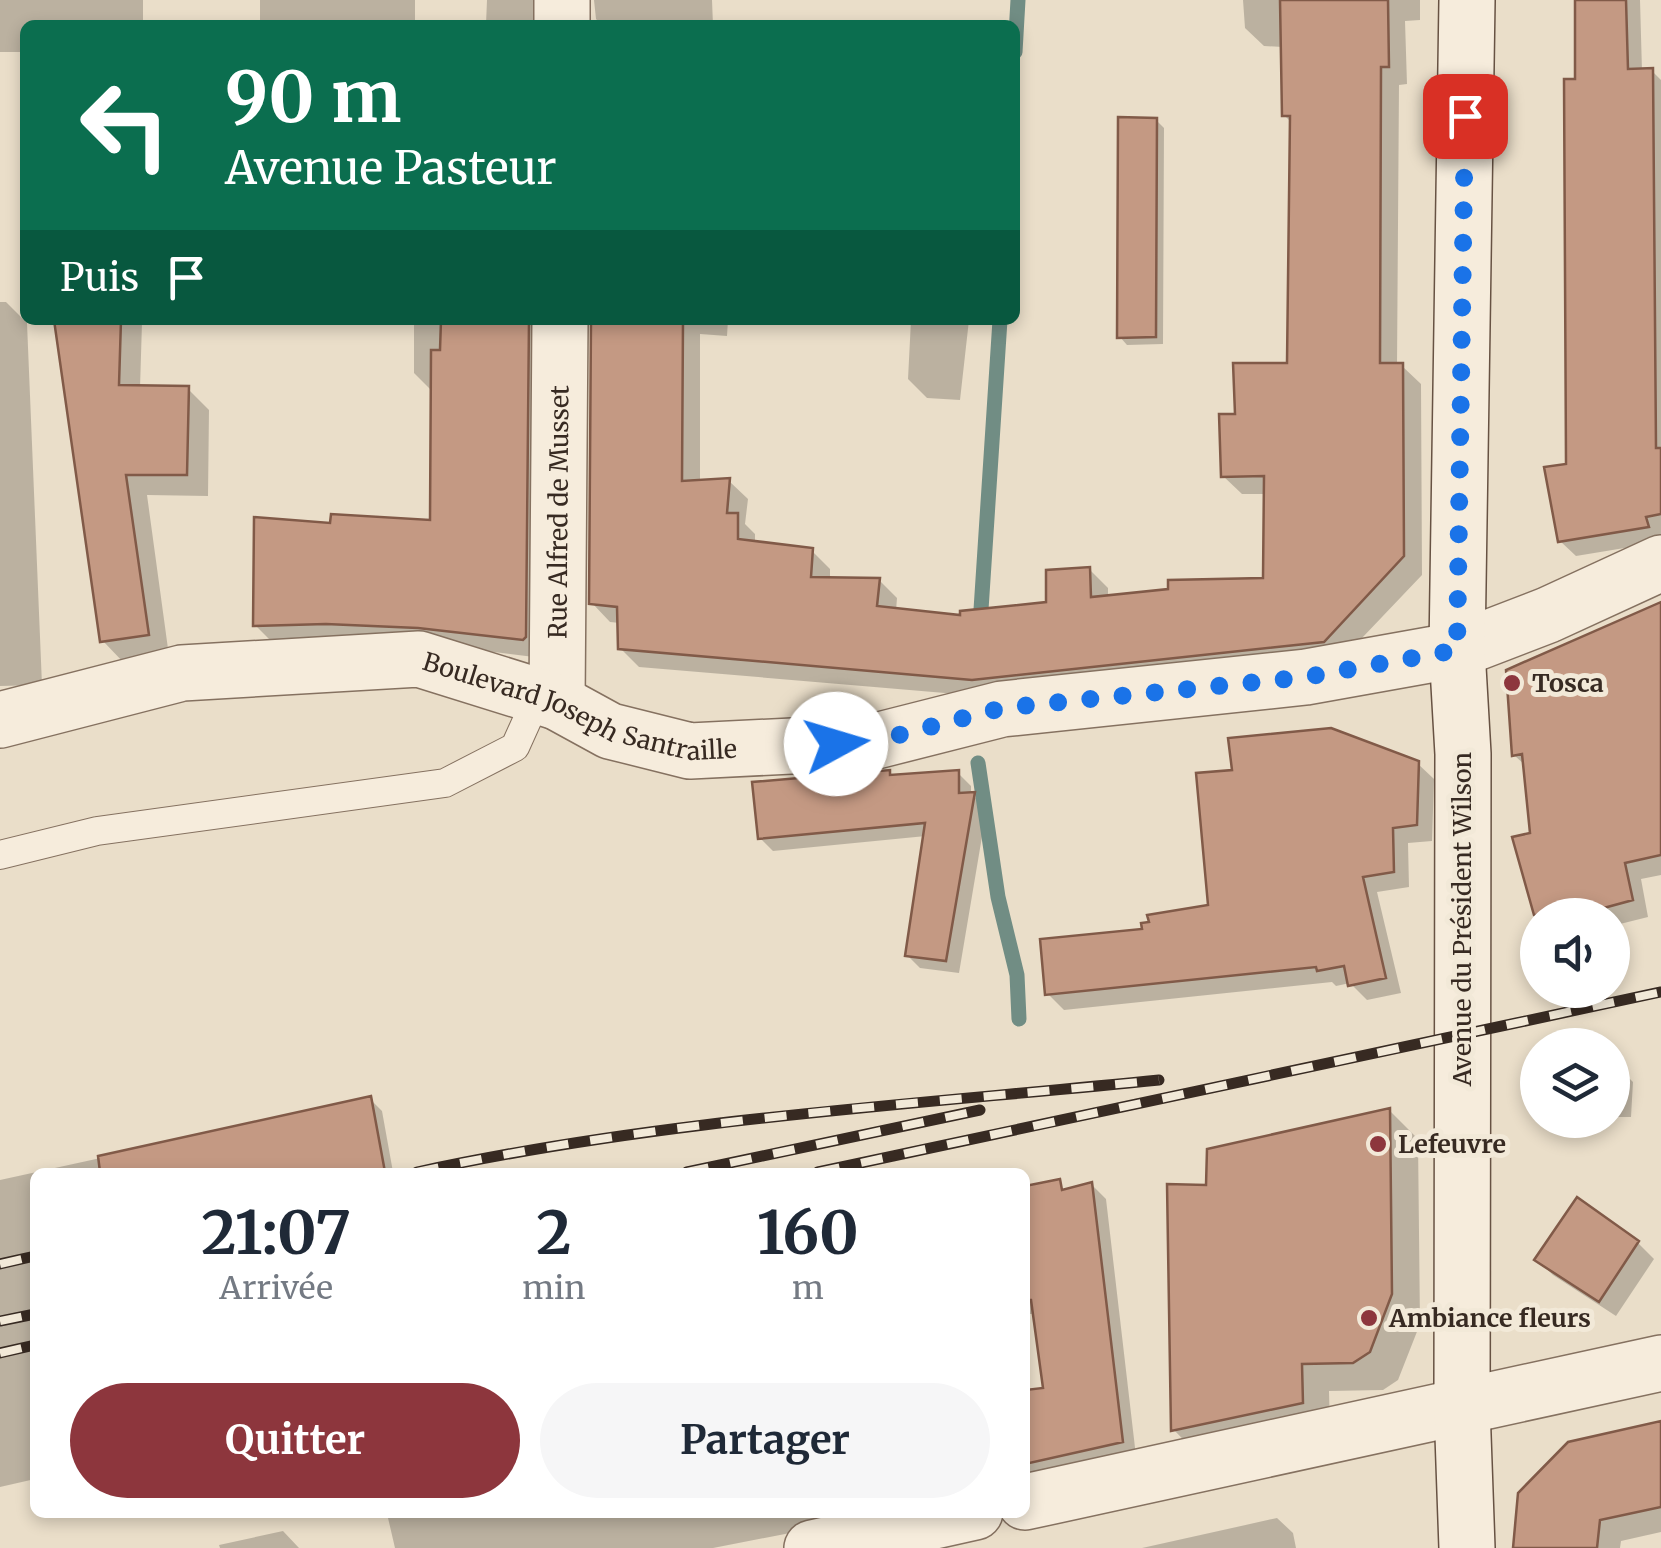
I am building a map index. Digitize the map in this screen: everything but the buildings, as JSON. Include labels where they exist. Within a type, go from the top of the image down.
[{"type":"street","name":"Avenue du Président Wilson","points":[[1467,0],[1457,650],[1463,754],[1462,1407],[1468,1548]]},
{"type":"street","name":"Rue Alfred de Musset","points":[[548,699],[560,325]]},
{"type":"street","name":"Boulevard Joseph Santraille","points":[[0,720],[182,673],[419,660],[548,699],[610,732],[690,751],[872,742],[1002,708],[1306,677],[1457,650],[1548,615],[1661,563]]},
{"type":"street","points":[[1030,1501],[1661,1363]]},
{"type":"street","points":[[812,1548],[886,1540],[955,1518]]},
{"type":"lane","points":[[0,855],[97,831],[445,784],[515,747],[548,699]]},
{"type":"waterway","points":[[1017,20],[1018,0]]},
{"type":"waterway","points":[[980,625],[1000,325]]},
{"type":"waterway","points":[[978,763],[998,897],[1017,975],[1019,1019]]},
{"type":"railway","points":[[837,1168],[1661,992]]},
{"type":"railway","points":[[437,1168],[694,1126],[1159,1080]]},
{"type":"railway","points":[[706,1168],[980,1110]]},
{"type":"railway","points":[[0,1264],[30,1257]]},
{"type":"railway","points":[[0,1321],[30,1315]]},
{"type":"railway","points":[[0,1353],[30,1346]]},
{"type":"place","name":"Tosca","points":[[1512,683]]},
{"type":"place","name":"Lefeuvre","points":[[1378,1144]]},
{"type":"place","name":"Ambiance fleurs","points":[[1369,1318]]},
{"type":"route","points":[[836,744],[872,742],[1002,708],[1306,677],[1457,650],[1465,116]]}]
